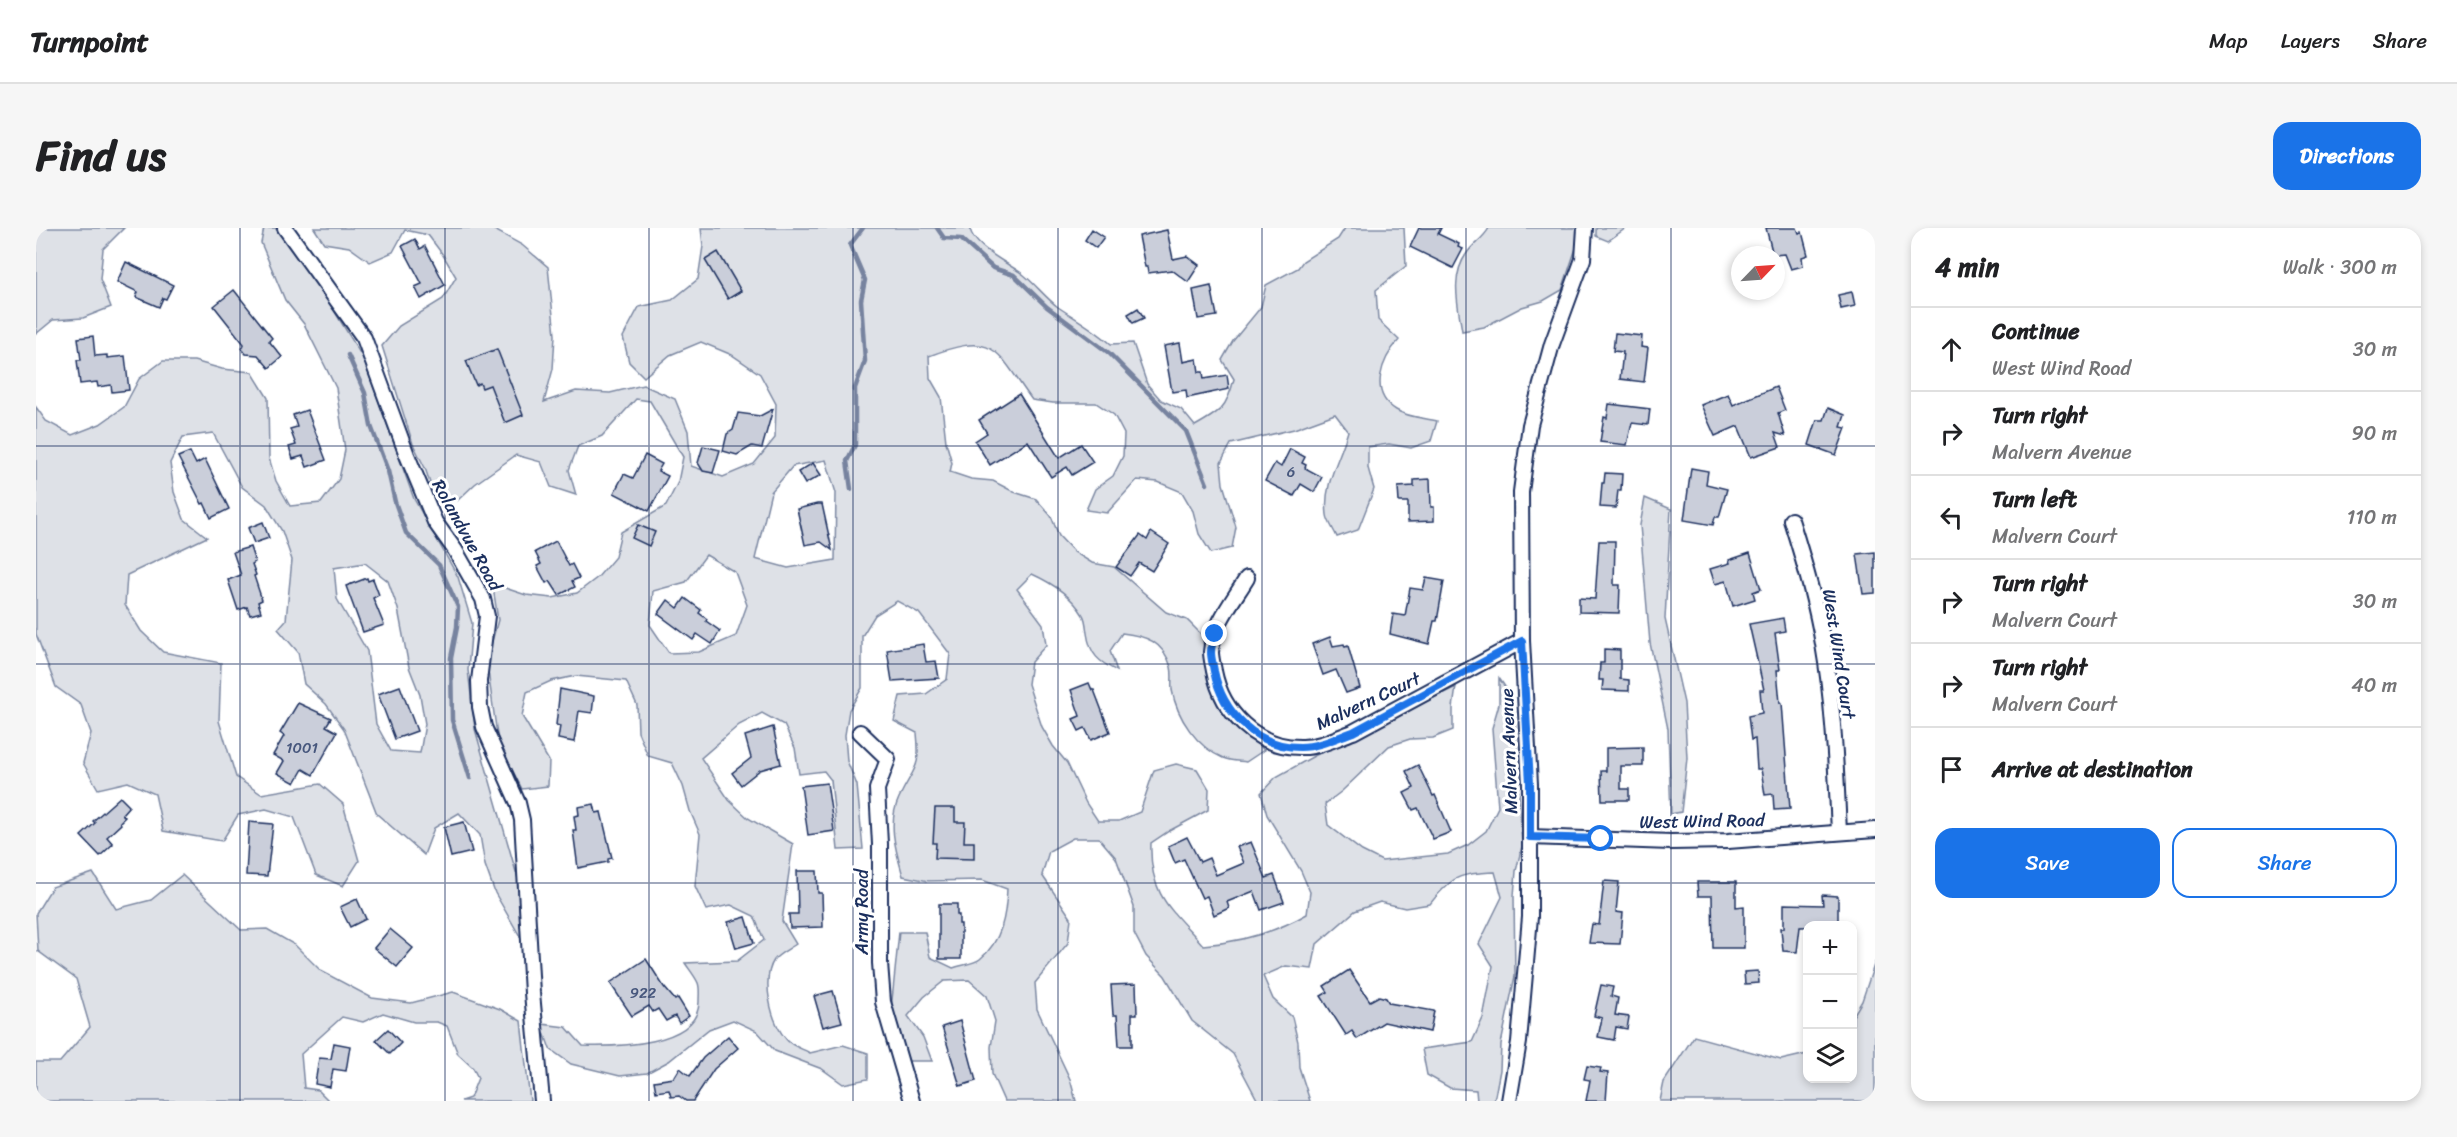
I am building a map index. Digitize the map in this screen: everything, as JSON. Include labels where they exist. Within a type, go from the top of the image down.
[{"type":"street","name":"Rolandvue Road","points":[[285,228],[364,338],[406,455],[435,522],[455,550],[483,599],[487,616],[478,681],[480,707],[484,727],[518,803],[522,820],[531,993],[542,1101]]},
{"type":"street","name":"Malvern Avenue","points":[[1509,1101],[1519,1042],[1530,917],[1530,783],[1522,641],[1521,492],[1530,425],[1552,344],[1583,259],[1585,228]]},
{"type":"street","name":"West Wind Court","points":[[1791,520],[1808,577],[1824,645],[1832,717],[1839,832]]},
{"type":"street","name":"Malvern Court","points":[[1247,578],[1225,612],[1215,634],[1211,654],[1216,680],[1225,702],[1239,722],[1252,733],[1285,746],[1302,747],[1324,743],[1353,732],[1522,641]]},
{"type":"street","name":"Army Road","points":[[860,732],[888,759],[877,789],[880,844],[880,963],[883,1002],[912,1101]]},
{"type":"street","name":"West Wind Road","points":[[1530,837],[1717,842],[1875,830]]},
{"type":"shaded area","points":[[36,228],[124,228],[103,249],[100,279],[111,307],[83,318],[53,320],[36,334]]},
{"type":"shaded area","points":[[264,228],[275,228],[293,246],[363,358],[414,499],[458,577],[472,623],[468,670],[475,729],[520,886],[525,945],[495,893],[485,865],[480,835],[459,813],[434,828],[424,855],[377,814],[344,729],[326,704],[304,684],[298,652],[278,629],[286,620],[292,560],[282,531],[266,505],[242,487],[213,433],[183,437],[170,463],[174,492],[184,519],[207,537],[127,575],[125,605],[141,631],[163,652],[221,663],[219,721],[236,777],[261,794],[320,784],[343,804],[359,861],[343,886],[316,875],[294,817],[266,809],[238,815],[222,841],[163,831],[155,794],[128,782],[98,789],[83,763],[91,733],[81,705],[56,687],[36,634],[36,407],[46,421],[72,435],[100,424],[124,407],[139,379],[163,361],[194,361],[222,369],[252,372],[268,398],[269,458],[276,481],[290,506],[321,503],[339,479],[345,450],[336,388],[304,324],[285,300],[261,243]],"holes":[[[365,563],[388,581],[398,609],[409,667],[420,695],[425,724],[420,753],[391,751],[376,724],[367,651],[337,599],[334,568]]]},
{"type":"shaded area","points":[[314,228],[491,228],[522,245],[548,267],[555,335],[553,369],[544,402],[576,391],[610,393],[643,385],[675,399],[688,431],[691,466],[723,477],[754,464],[775,438],[776,404],[760,374],[732,355],[701,342],[670,355],[644,377],[629,362],[623,337],[639,307],[672,300],[698,279],[703,246],[701,228],[970,228],[977,242],[1024,275],[1058,307],[1111,344],[1133,343],[1147,384],[1161,400],[1181,409],[1195,426],[1211,417],[1225,403],[1234,379],[1222,360],[1233,341],[1261,307],[1266,285],[1298,268],[1303,261],[1338,239],[1345,228],[1404,228],[1406,266],[1376,290],[1378,320],[1399,340],[1383,366],[1380,385],[1387,403],[1396,410],[1410,416],[1437,421],[1431,441],[1411,448],[1389,444],[1368,447],[1368,468],[1374,489],[1358,530],[1337,537],[1327,515],[1327,493],[1348,431],[1335,414],[1294,429],[1231,444],[1221,463],[1223,484],[1236,527],[1232,548],[1211,553],[1199,534],[1193,511],[1182,492],[1158,482],[1137,480],[1107,513],[1086,510],[1095,489],[1113,476],[1123,456],[1124,434],[1114,415],[1096,403],[1053,403],[1032,400],[1002,358],[982,346],[969,345],[951,348],[929,356],[930,378],[941,397],[946,442],[952,463],[950,472],[971,479],[993,481],[1014,492],[1036,499],[1051,516],[1059,536],[1074,552],[1092,563],[1114,567],[1166,612],[1187,620],[1202,635],[1210,683],[1219,703],[1232,721],[1264,750],[1246,762],[1226,759],[1205,747],[1183,721],[1178,711],[1172,690],[1172,673],[1168,658],[1152,641],[1122,633],[1110,651],[1117,671],[1096,657],[1088,641],[1083,615],[1073,601],[1060,590],[1032,574],[1017,589],[1043,624],[1046,645],[1031,662],[1028,684],[1042,727],[1053,746],[1067,763],[1086,803],[1098,821],[1119,821],[1140,812],[1154,770],[1176,764],[1197,769],[1209,789],[1208,810],[1151,843],[1151,861],[1158,889],[1172,911],[1203,945],[1257,936],[1307,914],[1310,892],[1301,871],[1267,815],[1261,793],[1276,777],[1456,687],[1453,730],[1433,738],[1410,739],[1389,746],[1325,804],[1328,825],[1362,851],[1382,861],[1448,854],[1468,845],[1486,831],[1498,807],[1492,728],[1499,704],[1499,678],[1514,700],[1522,846],[1516,871],[1514,896],[1515,976],[1501,1044],[1500,1070],[1494,1101],[1477,1101],[1476,1090],[1450,1088],[1427,1075],[1422,1049],[1472,1042],[1483,1018],[1493,966],[1479,944],[1502,897],[1495,872],[1473,873],[1458,878],[1445,887],[1430,904],[1405,908],[1380,902],[1355,911],[1317,944],[1312,969],[1286,966],[1263,976],[1273,999],[1292,1017],[1298,1042],[1299,1067],[1310,1101],[1258,1101],[1233,1054],[1192,1021],[1165,976],[1146,956],[1134,933],[1134,907],[1116,858],[1099,838],[1073,838],[1049,851],[1042,875],[1071,918],[1068,943],[1035,983],[1037,1009],[1070,1079],[1076,1101],[1004,1101],[992,1074],[991,1047],[995,1021],[987,996],[969,980],[944,981],[924,997],[908,1016],[923,1037],[932,1061],[907,1061],[891,1010],[899,932],[925,932],[930,957],[953,968],[974,962],[987,952],[998,936],[1004,918],[1007,889],[982,880],[928,881],[903,876],[894,837],[895,808],[915,768],[918,745],[917,733],[894,721],[900,696],[926,694],[947,679],[950,654],[919,613],[897,601],[875,615],[862,636],[862,688],[849,710],[845,735],[847,761],[857,785],[863,849],[838,850],[831,780],[824,771],[799,774],[795,748],[784,725],[762,713],[739,725],[701,758],[729,800],[748,818],[793,844],[782,921],[796,944],[774,960],[768,978],[772,1012],[781,1032],[791,1044],[810,1053],[843,1045],[868,1053],[868,1079],[843,1084],[822,1069],[775,1051],[757,1031],[733,1020],[709,1029],[669,1061],[647,1073],[620,1076],[571,1064],[550,1049],[541,1024],[566,1027],[583,1046],[634,1044],[671,1035],[686,1027],[696,1016],[699,1001],[698,983],[685,963],[737,961],[764,940],[754,916],[731,905],[706,910],[695,886],[700,834],[672,763],[648,756],[638,732],[637,705],[626,681],[576,676],[551,681],[527,692],[522,716],[549,761],[548,786],[522,789],[498,742],[488,671],[491,645],[498,620],[494,594],[483,571],[502,587],[526,595],[552,598],[577,593],[598,577],[615,557],[621,532],[666,506],[678,482],[683,457],[650,401],[636,399],[602,436],[578,446],[569,470],[576,495],[551,487],[541,462],[516,455],[475,484],[457,501],[433,492],[425,468],[413,444],[382,346],[399,326],[443,299],[456,277],[428,235],[405,230],[393,252],[370,262],[349,247],[324,243]],"holes":[[[826,460],[836,493],[835,560],[788,568],[755,559],[771,492],[793,466]],[[706,555],[735,572],[747,605],[736,636],[699,652],[669,653],[650,625],[653,591],[686,582]]]},
{"type":"shaded area","points":[[1489,228],[1580,228],[1562,290],[1484,327],[1462,331],[1457,301],[1458,271],[1467,253]]},
{"type":"shaded area","points":[[1596,228],[1626,228],[1608,241],[1596,236]]},
{"type":"shaded area","points":[[1645,498],[1671,509],[1665,619],[1684,703],[1687,758],[1681,812],[1671,814],[1668,729],[1650,643],[1640,525]]},
{"type":"shaded area","points":[[93,873],[116,909],[151,900],[182,875],[241,930],[267,929],[295,945],[321,971],[372,998],[411,1003],[453,992],[500,1009],[521,1021],[530,1101],[461,1101],[470,1098],[478,1078],[473,1068],[458,1054],[447,1026],[437,1022],[414,1022],[383,1013],[363,1022],[342,1017],[301,1054],[304,1088],[318,1090],[329,1101],[36,1101],[36,1062],[60,1062],[90,1027],[76,979],[38,951],[36,913],[52,887]]},
{"type":"shaded area","points":[[1875,962],[1875,1101],[1660,1101],[1664,1082],[1694,1036],[1781,1060],[1803,1055],[1803,1083],[1857,1083],[1857,1009]]},
{"type":"building","points":[[1419,228],[1441,228],[1438,234],[1459,244],[1458,247],[1463,249],[1453,268],[1410,247]]},
{"type":"building","points":[[1766,228],[1797,228],[1799,233],[1802,232],[1808,255],[1802,257],[1803,266],[1791,269],[1785,254],[1785,246],[1771,246]]},
{"type":"building","points":[[1092,229],[1104,237],[1096,248],[1085,240]]},
{"type":"building","points":[[1167,230],[1173,259],[1187,256],[1199,265],[1188,282],[1172,270],[1148,273],[1145,267],[1139,236]]},
{"type":"building","points":[[415,239],[420,249],[425,246],[445,285],[421,299],[415,287],[422,284],[402,246]]},
{"type":"building","points":[[718,252],[741,291],[728,299],[705,260]]},
{"type":"building","points":[[126,262],[173,285],[159,307],[136,297],[138,292],[117,282]]},
{"type":"building","points":[[1211,286],[1217,316],[1198,319],[1193,290]]},
{"type":"building","points":[[234,290],[272,338],[269,341],[282,357],[269,368],[258,355],[246,354],[242,349],[244,344],[214,306]]},
{"type":"building","points":[[1852,292],[1855,306],[1841,309],[1838,295]]},
{"type":"building","points":[[1138,308],[1144,318],[1133,323],[1128,314]]},
{"type":"building","points":[[1615,333],[1642,336],[1641,347],[1648,348],[1644,382],[1620,379],[1623,352],[1613,351]]},
{"type":"building","points":[[93,336],[95,356],[107,355],[107,358],[125,356],[129,390],[112,392],[111,385],[98,387],[97,382],[80,384],[77,360],[81,360],[78,338]]},
{"type":"building","points":[[1180,343],[1183,362],[1197,359],[1199,372],[1203,372],[1204,379],[1227,375],[1229,389],[1187,398],[1186,390],[1172,392],[1164,346]]},
{"type":"building","points":[[497,349],[523,415],[505,423],[490,385],[482,388],[480,383],[476,385],[466,361]]},
{"type":"building","points":[[1776,387],[1785,410],[1778,413],[1785,436],[1775,433],[1780,447],[1751,457],[1738,426],[1715,436],[1701,405],[1728,394],[1733,405]]},
{"type":"building","points":[[1019,394],[1059,458],[1081,444],[1093,462],[1072,475],[1067,467],[1051,477],[1028,441],[990,465],[975,441],[987,433],[979,420]]},
{"type":"building","points":[[1609,404],[1650,409],[1648,425],[1632,423],[1627,445],[1600,442],[1604,417],[1607,418]]},
{"type":"building","points":[[1828,408],[1845,415],[1841,427],[1846,428],[1836,455],[1809,445],[1817,420],[1824,420]]},
{"type":"building","points":[[773,409],[762,448],[752,446],[737,455],[723,451],[727,434],[733,430],[738,413],[760,416]]},
{"type":"building","points":[[307,410],[326,460],[307,467],[303,456],[293,459],[289,447],[296,445],[290,429],[297,427],[293,415]]},
{"type":"building","points":[[703,446],[720,450],[713,473],[703,471],[698,463]]},
{"type":"building","points":[[1290,449],[1305,457],[1302,463],[1306,465],[1305,468],[1322,477],[1314,492],[1301,484],[1294,496],[1265,481],[1275,463],[1281,467]]},
{"type":"building","points":[[190,452],[196,464],[205,459],[229,509],[211,518],[178,457]]},
{"type":"building","points":[[645,455],[662,464],[658,471],[668,476],[649,511],[614,493],[624,474],[633,478]]},
{"type":"building","points":[[813,463],[821,475],[805,484],[798,472]]},
{"type":"building","points":[[1691,468],[1708,471],[1706,484],[1727,489],[1719,517],[1715,517],[1713,525],[1684,520]]},
{"type":"building","points":[[1605,473],[1622,474],[1616,508],[1600,507]]},
{"type":"building","points":[[1430,479],[1434,521],[1408,522],[1408,502],[1399,502],[1398,487],[1414,486],[1414,480]]},
{"type":"building","points":[[822,504],[832,550],[821,542],[805,545],[797,509]]},
{"type":"building","points":[[263,522],[269,538],[254,543],[248,528]]},
{"type":"building","points":[[638,525],[655,532],[649,546],[632,538]]},
{"type":"building","points":[[1151,532],[1169,544],[1152,571],[1139,563],[1130,576],[1116,567],[1140,535],[1147,540]]},
{"type":"building","points":[[556,541],[569,566],[572,564],[579,578],[572,581],[575,587],[559,595],[550,581],[546,583],[537,566],[541,564],[535,552]]},
{"type":"building","points":[[1599,541],[1615,541],[1614,585],[1620,585],[1619,613],[1579,612],[1579,598],[1595,599]]},
{"type":"building","points":[[250,547],[255,562],[252,564],[256,575],[254,576],[262,600],[258,602],[261,612],[250,615],[247,607],[238,610],[228,580],[241,575],[233,552]]},
{"type":"building","points":[[1875,552],[1875,593],[1863,594],[1857,554]]},
{"type":"building","points":[[1750,553],[1761,589],[1753,592],[1755,599],[1733,606],[1726,581],[1715,584],[1710,569],[1730,563],[1729,560]]},
{"type":"building","points":[[367,578],[368,581],[373,579],[379,595],[373,598],[384,625],[363,632],[346,586]]},
{"type":"building","points":[[1426,578],[1444,581],[1437,621],[1434,621],[1429,644],[1390,634],[1393,614],[1405,616],[1410,588],[1423,590]]},
{"type":"building","points":[[685,598],[701,610],[699,613],[707,619],[706,621],[720,631],[712,644],[697,634],[693,640],[658,614],[668,600],[678,608]]},
{"type":"building","points":[[1783,618],[1785,631],[1775,633],[1780,670],[1777,670],[1780,703],[1782,703],[1790,809],[1774,810],[1773,794],[1765,795],[1761,769],[1757,769],[1755,739],[1751,740],[1748,716],[1762,713],[1760,690],[1764,690],[1749,624]]},
{"type":"building","points":[[1330,637],[1333,646],[1344,644],[1345,647],[1348,646],[1360,688],[1346,693],[1336,670],[1323,675],[1312,644]]},
{"type":"building","points":[[923,644],[926,662],[936,661],[939,678],[892,681],[887,650]]},
{"type":"building","points":[[1604,649],[1620,650],[1620,679],[1629,680],[1629,691],[1602,690],[1603,680],[1599,680],[1600,663],[1604,663]]},
{"type":"building","points":[[1089,683],[1094,690],[1110,732],[1091,740],[1085,728],[1079,731],[1073,719],[1080,716],[1071,690]]},
{"type":"building","points":[[400,686],[417,731],[395,739],[378,694]]},
{"type":"building","points":[[560,689],[594,696],[592,713],[579,711],[574,742],[558,739],[560,726],[556,725]]},
{"type":"building","points":[[298,703],[331,718],[326,726],[337,732],[313,775],[303,769],[295,783],[277,773],[284,761],[273,755],[284,736],[280,733]]},
{"type":"building","points":[[773,727],[781,764],[760,770],[741,785],[732,773],[751,758],[745,736]]},
{"type":"building","points":[[1643,747],[1643,766],[1621,766],[1621,789],[1629,789],[1629,800],[1602,800],[1601,771],[1606,771],[1606,748]]},
{"type":"building","points":[[1418,765],[1433,796],[1435,795],[1451,832],[1433,839],[1418,808],[1413,810],[1404,793],[1414,788],[1406,771]]},
{"type":"building","points":[[827,783],[834,831],[808,835],[801,786]]},
{"type":"building","points":[[120,797],[129,806],[122,814],[125,817],[120,822],[121,824],[107,837],[113,844],[100,856],[81,836],[95,823],[93,821]]},
{"type":"building","points":[[594,804],[596,813],[601,812],[612,858],[608,859],[608,862],[578,868],[573,830],[576,830],[574,816],[579,815],[578,807]]},
{"type":"building","points":[[935,808],[955,808],[955,822],[965,822],[964,842],[974,842],[974,859],[935,858],[936,843],[933,843]]},
{"type":"building","points":[[249,822],[273,824],[267,876],[246,875]]},
{"type":"building","points":[[464,822],[472,852],[451,857],[444,827]]},
{"type":"building","points":[[1187,837],[1200,862],[1209,858],[1216,875],[1244,863],[1237,847],[1251,842],[1266,878],[1274,875],[1284,902],[1261,910],[1254,891],[1227,902],[1229,908],[1214,915],[1207,896],[1202,898],[1184,859],[1175,863],[1168,846]]},
{"type":"building","points":[[797,871],[817,871],[818,893],[822,893],[823,927],[790,928],[789,914],[798,914]]},
{"type":"building","points":[[1604,881],[1619,882],[1616,912],[1623,913],[1620,944],[1589,943],[1592,924],[1599,925]]},
{"type":"building","points":[[1697,882],[1736,882],[1736,907],[1744,906],[1744,948],[1713,948],[1712,896],[1698,896]]},
{"type":"building","points":[[1822,895],[1838,896],[1838,921],[1803,921],[1803,927],[1800,927],[1797,952],[1783,951],[1781,928],[1784,928],[1784,904],[1823,905]]},
{"type":"building","points":[[357,899],[366,919],[350,927],[340,907]]},
{"type":"building","points":[[939,904],[957,904],[957,915],[959,915],[959,924],[961,924],[961,959],[939,959]]},
{"type":"building","points":[[746,917],[754,943],[736,948],[728,922]]},
{"type":"building","points":[[390,929],[413,948],[397,967],[374,948]]},
{"type":"building","points":[[646,959],[664,987],[675,1000],[678,998],[689,1016],[679,1023],[675,1016],[666,1021],[658,1009],[653,1012],[649,1006],[632,1016],[610,983]]},
{"type":"building","points":[[1349,970],[1370,1001],[1379,996],[1386,998],[1389,1003],[1434,1011],[1430,1032],[1384,1022],[1357,1039],[1352,1031],[1346,1035],[1321,996],[1328,992],[1324,986]]},
{"type":"building","points":[[1758,971],[1759,983],[1745,984],[1744,972]]},
{"type":"building","points":[[1136,984],[1137,1014],[1132,1014],[1132,1046],[1119,1046],[1117,1015],[1113,1015],[1111,985]]},
{"type":"building","points":[[1601,985],[1613,987],[1611,996],[1618,998],[1615,1015],[1629,1017],[1627,1029],[1616,1027],[1614,1040],[1598,1037],[1602,1018],[1594,1016]]},
{"type":"building","points":[[833,991],[842,1022],[823,1027],[814,996]]},
{"type":"building","points":[[960,1021],[976,1081],[960,1086],[942,1027]]},
{"type":"building","points":[[388,1029],[401,1043],[390,1054],[376,1040]]},
{"type":"building","points":[[728,1036],[738,1048],[714,1069],[693,1101],[686,1101],[679,1096],[671,1097],[669,1090],[656,1092],[654,1081],[674,1078],[680,1068],[690,1076],[703,1058]]},
{"type":"building","points":[[334,1043],[350,1046],[346,1071],[333,1069],[330,1087],[315,1084],[319,1058],[331,1059]]},
{"type":"building","points":[[1587,1066],[1601,1068],[1600,1072],[1608,1073],[1606,1101],[1586,1101],[1590,1080],[1584,1079]]},
{"type":"waterway","points":[[851,489],[847,461],[855,445],[855,388],[865,361],[861,300],[865,280],[850,245],[863,228]]},
{"type":"waterway","points":[[937,228],[944,238],[961,239],[993,268],[1014,275],[1047,307],[1109,353],[1186,431],[1207,484]]},
{"type":"waterway","points":[[348,355],[365,393],[371,426],[388,471],[395,502],[406,533],[439,565],[458,607],[451,658],[452,720],[470,778]]},
{"type":"route","points":[[1215,634],[1211,654],[1216,680],[1225,702],[1239,722],[1252,733],[1285,746],[1302,747],[1324,743],[1353,732],[1522,641],[1528,732],[1530,837],[1601,839]]}]
